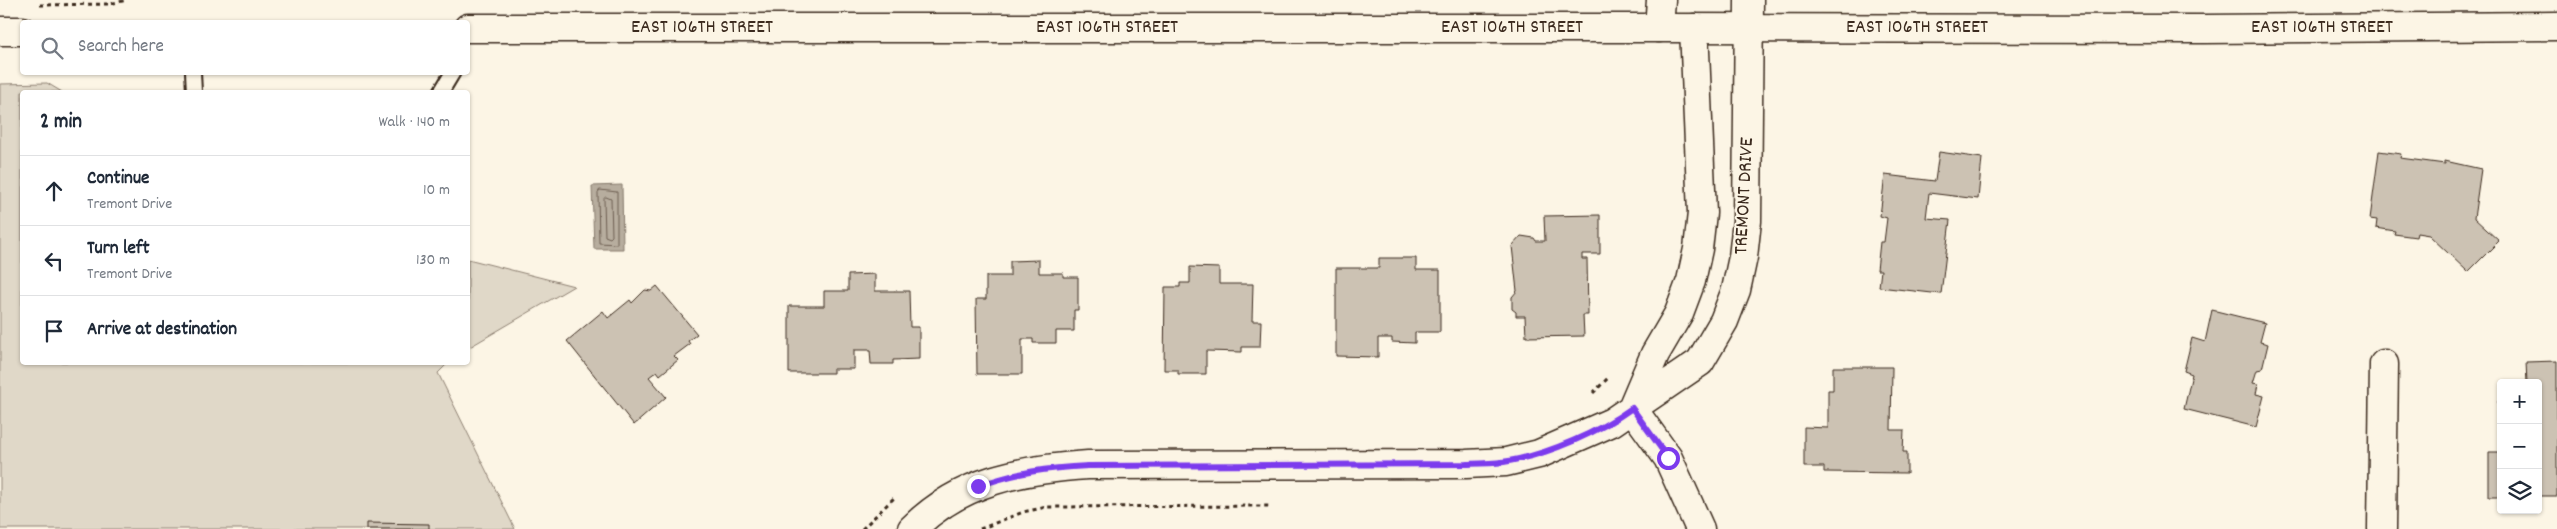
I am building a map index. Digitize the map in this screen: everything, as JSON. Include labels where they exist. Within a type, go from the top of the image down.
[{"type":"street","points":[[1659,28],[1661,0]]},
{"type":"street","name":"TREMONT DRIVE","points":[[912,529],[949,500],[978,486],[1012,474],[1042,468],[1506,462],[1548,450],[1612,422],[1700,362],[1724,321],[1736,290],[1748,221],[1749,0]]},
{"type":"street","name":"EAST 106TH STREET","points":[[472,32],[1659,28],[2214,29],[2557,26]]},
{"type":"street","name":"TREMONT DRIVE","points":[[1632,408],[1655,354],[1679,313],[1698,249],[1702,213],[1694,28]]},
{"type":"street","points":[[0,31],[20,31]]},
{"type":"street","points":[[2382,529],[2384,364]]},
{"type":"street","points":[[1632,408],[1668,458],[1700,529]]},
{"type":"lane","points":[[193,75],[194,90]]},
{"type":"lane","points":[[443,90],[451,75]]},
{"type":"path","points":[[30,5],[109,4],[127,0]]},
{"type":"path","points":[[1587,397],[1612,374]]},
{"type":"path","points":[[862,529],[883,507],[903,492]]},
{"type":"path","points":[[980,529],[1023,512],[1048,508],[1269,506]]},
{"type":"shaded area","points":[[47,83],[59,90],[20,90],[20,365],[446,365],[438,373],[515,529],[0,529],[0,84]]},
{"type":"shaded area","points":[[470,260],[574,286],[470,347]]},
{"type":"water","points":[[622,185],[623,249],[594,249],[592,186]]},
{"type":"building","points":[[2379,151],[2401,154],[2400,158],[2445,164],[2445,161],[2481,169],[2474,218],[2499,241],[2468,272],[2429,235],[2417,233],[2416,237],[2394,234],[2395,231],[2376,228],[2377,220],[2370,219]]},
{"type":"building","points":[[1939,152],[1982,158],[1978,199],[1929,193],[1926,218],[1950,220],[1941,294],[1879,287],[1881,270],[1877,270],[1880,242],[1884,242],[1887,218],[1880,216],[1885,175],[1935,181]]},
{"type":"building","points":[[1600,215],[1600,254],[1582,254],[1582,259],[1587,259],[1588,315],[1583,315],[1584,336],[1526,337],[1525,316],[1516,316],[1516,312],[1512,309],[1512,297],[1517,291],[1512,246],[1521,236],[1534,238],[1536,241],[1545,241],[1544,216]]},
{"type":"building","points":[[1379,258],[1416,258],[1416,270],[1440,270],[1440,332],[1415,332],[1415,343],[1392,342],[1392,338],[1378,338],[1378,357],[1336,356],[1336,268],[1379,268]]},
{"type":"building","points":[[1039,260],[1039,273],[1063,273],[1063,277],[1078,277],[1078,310],[1074,310],[1074,331],[1056,331],[1056,343],[1033,343],[1033,339],[1022,339],[1022,374],[977,374],[976,299],[986,299],[986,276],[1010,276],[1010,261]]},
{"type":"building","points":[[1190,267],[1219,268],[1219,284],[1253,284],[1252,321],[1261,321],[1260,347],[1242,347],[1242,352],[1206,351],[1206,374],[1178,374],[1178,370],[1164,370],[1165,287],[1180,287],[1180,283],[1190,283]]},
{"type":"building","points":[[875,274],[875,291],[909,291],[910,327],[919,327],[919,359],[893,360],[893,364],[871,364],[870,350],[854,350],[854,369],[833,369],[833,373],[789,373],[789,306],[824,306],[824,291],[848,291],[848,275]]},
{"type":"building","points":[[657,286],[697,334],[688,341],[690,344],[674,356],[678,360],[660,375],[657,371],[649,377],[666,397],[634,425],[567,341],[603,311],[608,318],[630,300],[632,303],[645,290],[651,291]]},
{"type":"building","points":[[2212,310],[2265,323],[2260,342],[2268,344],[2262,369],[2257,370],[2253,383],[2258,384],[2256,394],[2264,396],[2256,427],[2184,409],[2192,374],[2184,371],[2192,338],[2205,342]]},
{"type":"building","points":[[2557,361],[2557,496],[2542,496],[2542,379],[2527,379],[2526,362]]},
{"type":"building","points":[[1833,367],[1892,367],[1891,430],[1904,430],[1903,452],[1907,452],[1907,473],[1824,472],[1824,467],[1804,467],[1804,427],[1828,428],[1828,390],[1833,390]]},
{"type":"building","points":[[2489,452],[2497,452],[2497,497],[2489,497]]},
{"type":"building","points":[[367,523],[429,524],[429,529],[367,529]]},
{"type":"route","points":[[978,486],[1012,474],[1042,468],[1506,462],[1539,454],[1612,422],[1632,408],[1668,458]]}]
